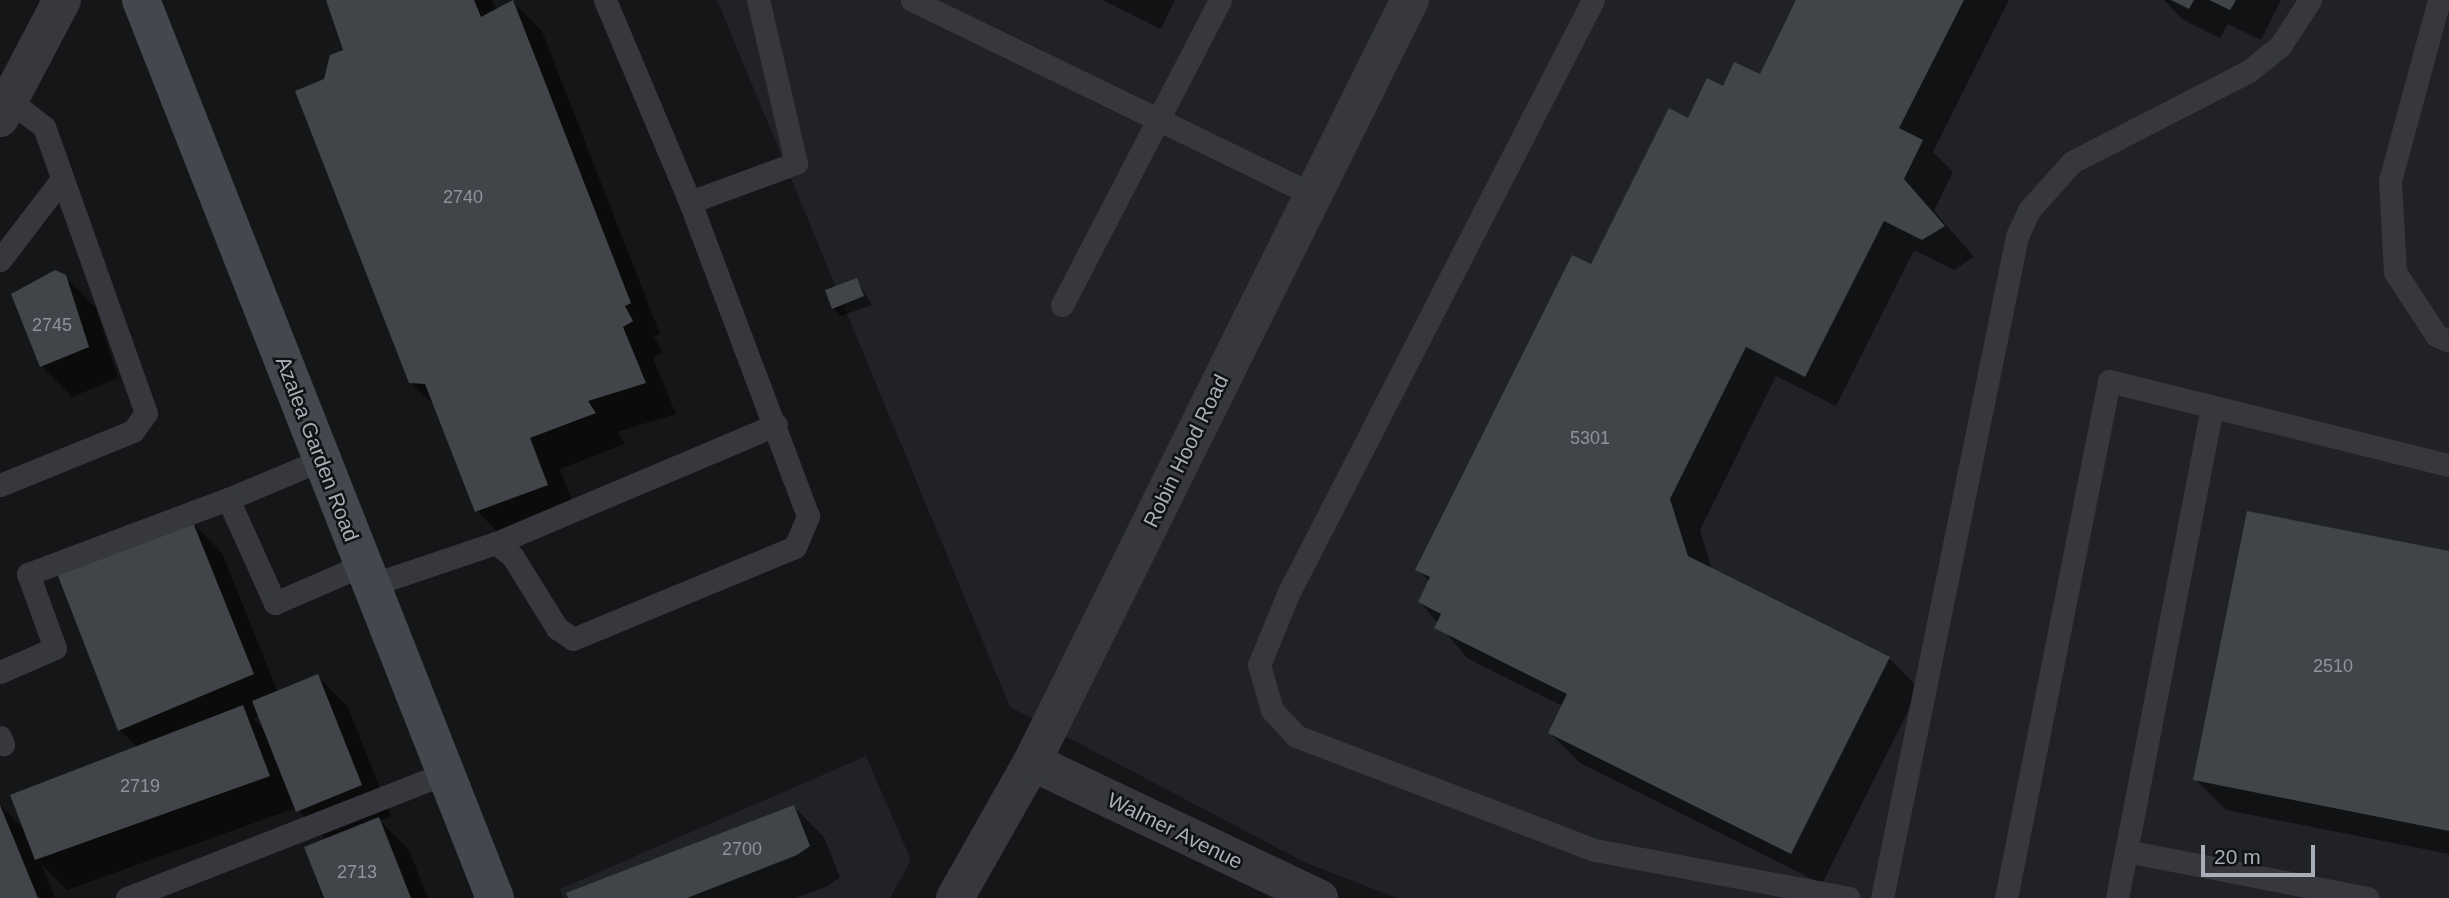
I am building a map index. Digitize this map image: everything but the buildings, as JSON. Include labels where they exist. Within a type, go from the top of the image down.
[{"type":"main road","name":"Azalea Garden Road","points":[[141,0],[495,898]]},
{"type":"street","points":[[4,109],[62,0]]},
{"type":"street","name":"Robin Hood Road","points":[[954,898],[1032,762],[1410,0]]},
{"type":"street","name":"Walmer Avenue","points":[[1032,762],[1319,898]]},
{"type":"lane","points":[[496,543],[513,557],[557,628],[573,639],[795,548],[808,516],[690,202],[604,0]]},
{"type":"lane","points":[[690,202],[796,163],[758,0]]},
{"type":"lane","points":[[912,0],[1313,195]]},
{"type":"lane","points":[[1062,305],[1220,0]]},
{"type":"lane","points":[[1593,0],[1288,594],[1259,666],[1272,710],[1296,736],[1595,850],[1848,898]]},
{"type":"lane","points":[[1882,898],[2017,236],[2029,210],[2072,162],[2249,71],[2280,46],[2310,0]]},
{"type":"lane","points":[[2439,0],[2390,180],[2395,272],[2436,335],[2449,341]]},
{"type":"lane","points":[[0,485],[133,431],[146,413],[44,127],[4,109]]},
{"type":"lane","points":[[0,260],[62,178]]},
{"type":"lane","points":[[2006,898],[2109,381],[2449,465]]},
{"type":"lane","points":[[2116,898],[2213,407]]},
{"type":"lane","points":[[228,499],[275,603],[367,575],[496,543],[776,425]]},
{"type":"lane","points":[[0,672],[55,648],[28,574],[228,499],[321,460]]},
{"type":"lane","points":[[127,898],[446,773]]},
{"type":"lane","points":[[2126,851],[2367,898]]},
{"type":"shaded area","points":[[717,0],[2449,0],[2449,898],[1397,898],[1306,863],[1010,707]]},
{"type":"shaded area","points":[[866,756],[911,860],[890,898],[563,898],[560,889]]}]
